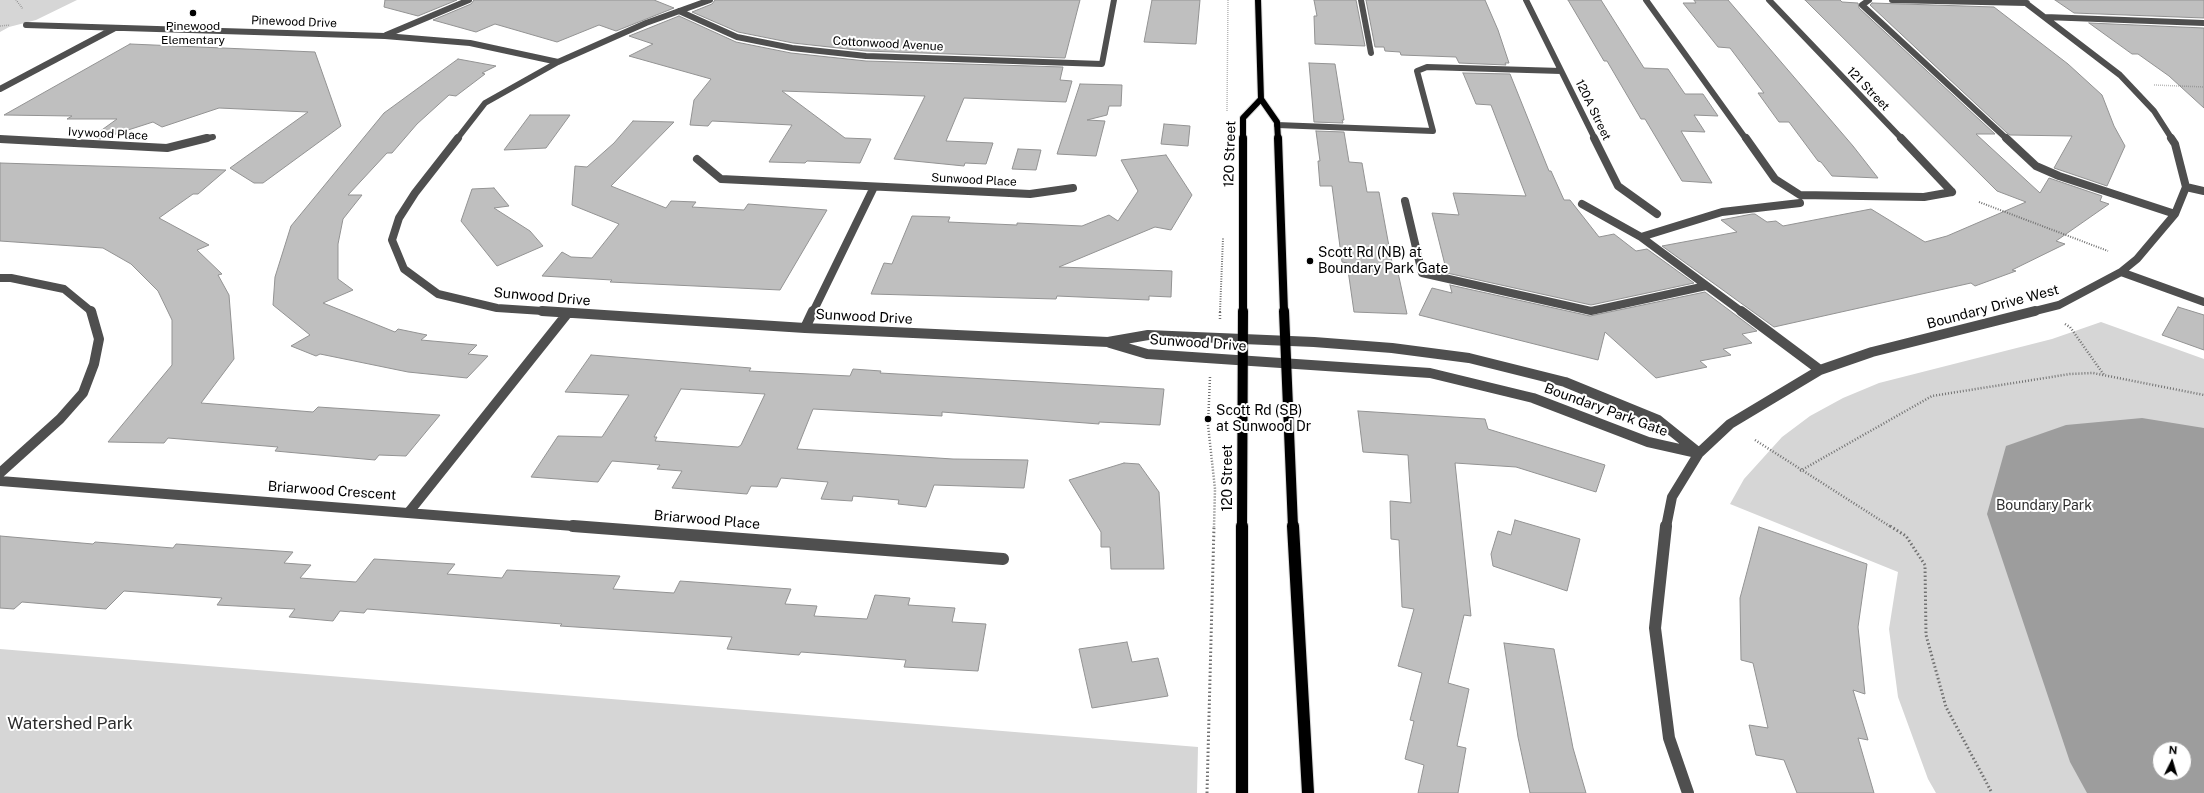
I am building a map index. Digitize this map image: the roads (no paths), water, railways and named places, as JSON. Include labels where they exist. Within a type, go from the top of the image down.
[{"type":"main road","points":[[1258,0],[1261,99],[1277,122],[1294,528],[1308,793]]},
{"type":"main road","name":"120 Street","points":[[1242,793],[1243,118],[1261,99]]},
{"type":"street","points":[[385,36],[469,0]]},
{"type":"street","name":"Sunwood Drive","points":[[710,0],[646,23],[558,62],[485,103],[415,193],[399,218],[392,240],[404,269],[438,294],[498,308],[567,314],[805,328],[1108,342],[1148,335],[1286,341]]},
{"type":"street","name":"Cottonwood Avenue","points":[[679,11],[737,37],[792,48],[866,56],[1102,64],[1114,0]]},
{"type":"street","points":[[1360,0],[1371,53]]},
{"type":"street","name":"120A Street","points":[[1526,0],[1618,186],[1658,214]]},
{"type":"street","name":"121 Street","points":[[1646,0],[1775,179],[1800,195],[1924,197],[1952,192],[1769,0]]},
{"type":"street","points":[[1869,0],[1864,2],[1862,5],[2036,166],[2059,176],[2175,214]]},
{"type":"street","points":[[1892,0],[2024,2],[2120,75],[2154,111],[2175,144],[2186,187],[2204,191]]},
{"type":"street","points":[[2045,17],[2204,23]]},
{"type":"street","name":"Pinewood Drive","points":[[26,25],[385,36],[470,43],[558,62]]},
{"type":"street","points":[[0,89],[117,27]]},
{"type":"street","points":[[1277,125],[1433,131],[1417,71],[1427,66],[1561,71]]},
{"type":"street","name":"Ivywood Place","points":[[0,139],[167,148],[213,137]]},
{"type":"street","name":"Sunwood Place","points":[[697,159],[721,179],[1030,194],[1073,188]]},
{"type":"street","points":[[805,328],[874,187]]},
{"type":"street","name":"Boundary Drive West","points":[[1688,793],[1669,738],[1655,628],[1666,528],[1672,497],[1699,453],[1730,424],[1820,370],[1872,352],[2059,305],[2121,272],[2137,259],[2175,214],[2186,187]]},
{"type":"street","points":[[1405,201],[1422,274],[1591,311],[1706,286]]},
{"type":"street","points":[[1641,237],[1722,212],[1800,203]]},
{"type":"street","points":[[1582,204],[1641,237],[1820,370]]},
{"type":"street","points":[[2121,272],[2204,302]]},
{"type":"street","points":[[0,278],[11,278],[64,289],[92,312],[99,339],[94,364],[83,393],[60,419],[0,474]]},
{"type":"street","name":"Briarwood Crescent","points":[[0,481],[409,512],[567,314]]},
{"type":"street","name":"Boundary Park Gate","points":[[1286,341],[1384,348],[1469,358],[1565,382],[1658,420],[1699,453]]},
{"type":"street","name":"Sunwood Drive","points":[[1108,342],[1147,354],[1287,363]]},
{"type":"street","name":"Boundary Park Gate","points":[[1287,363],[1430,372],[1533,398],[1648,442],[1699,453]]},
{"type":"street","name":"Briarwood Place","points":[[409,512],[1003,559]]},
{"type":"place","name":"Pinewood Elementary","points":[[193,13]]},
{"type":"place","name":"Scott Rd (NB) at Boundary Park Gate","points":[[1310,261]]},
{"type":"place","name":"Scott Rd (SB) at Sunwood Dr","points":[[1208,419]]},
{"type":"park label","name":"Boundary Park","points":[[2044,506]]},
{"type":"park label","name":"Watershed Park","points":[[70,724]]}]
